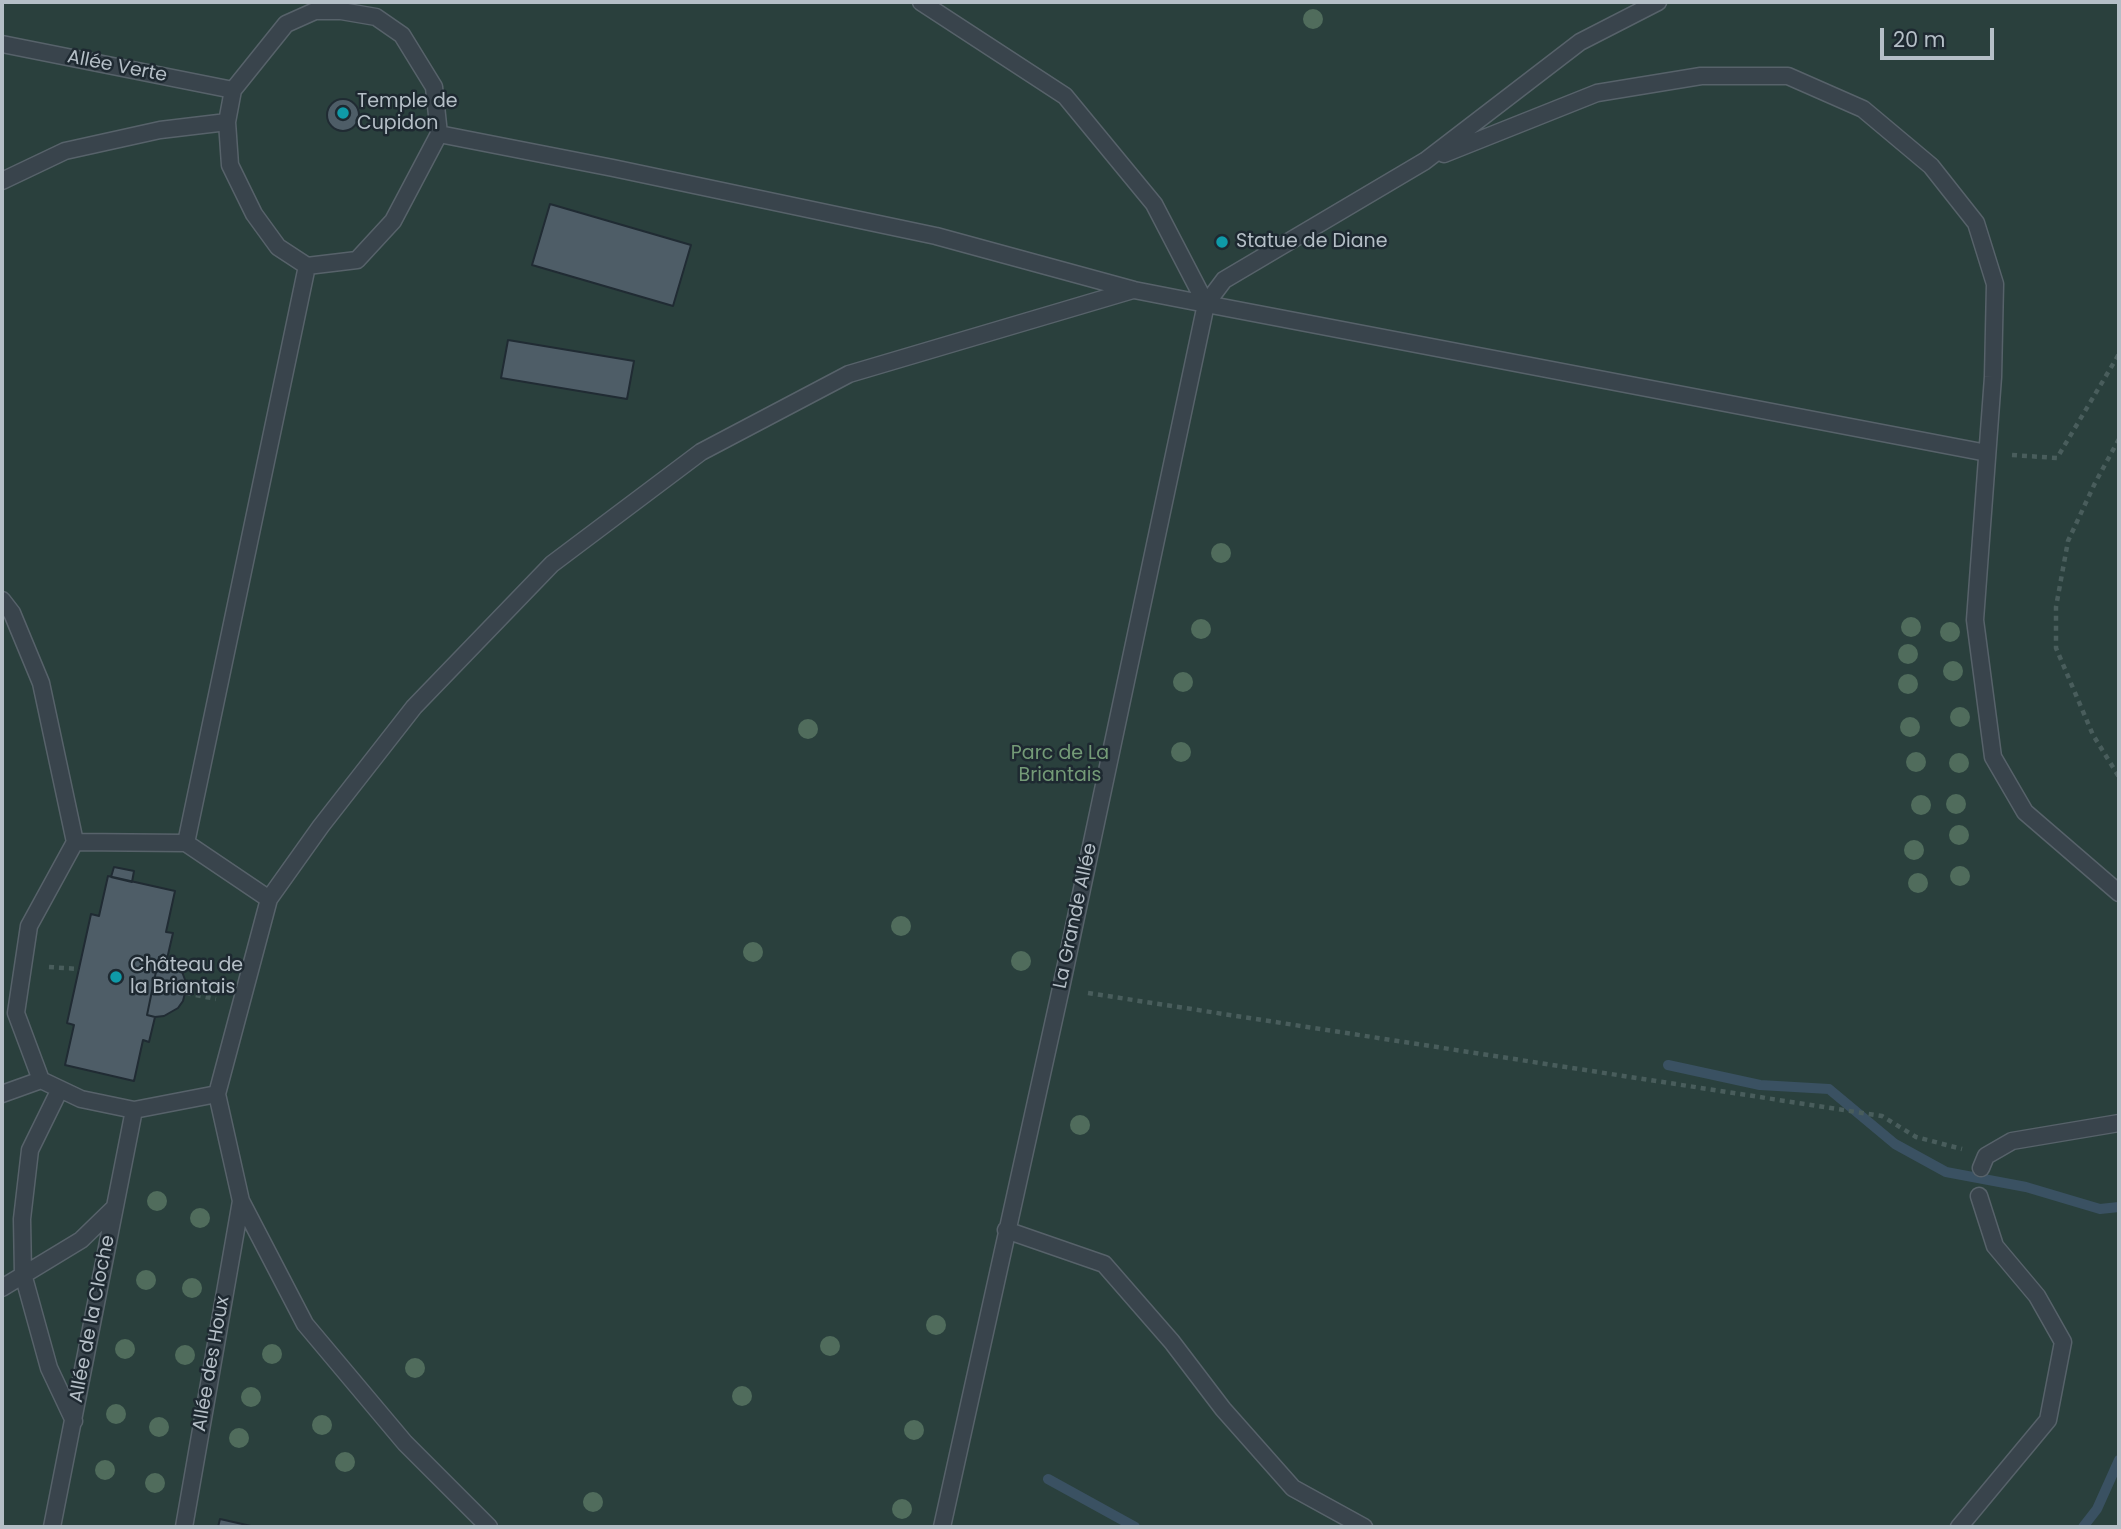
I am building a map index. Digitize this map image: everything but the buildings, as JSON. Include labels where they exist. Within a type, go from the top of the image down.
[{"type":"lane","points":[[921,2],[1065,96],[1154,204],[1206,304]]},
{"type":"lane","points":[[1206,304],[1224,281],[1425,161],[1580,42],[1658,2]]},
{"type":"lane","points":[[315,11],[341,11],[376,17],[402,35],[434,88],[439,134],[393,221],[358,260],[307,266],[278,247],[254,214],[230,165],[227,122],[233,90],[286,24],[315,11]]},
{"type":"lane","name":"Allée Verte","points":[[2,44],[233,90]]},
{"type":"lane","points":[[1425,161],[1597,93],[1701,76],[1788,76],[1863,109],[1931,166],[1976,223],[1995,284],[1993,377],[1975,620],[1993,757],[2025,812],[2119,893]]},
{"type":"lane","points":[[2,181],[65,151],[160,131],[227,122]]},
{"type":"lane","points":[[439,134],[613,167],[936,236],[1135,290],[1987,453]]},
{"type":"lane","points":[[186,843],[307,266]]},
{"type":"lane","points":[[489,1527],[405,1443],[305,1324],[242,1201],[217,1094],[269,900],[321,826],[414,707],[552,564],[701,452],[849,374],[1135,290]]},
{"type":"lane","name":"La Grande Allée","points":[[942,1527],[1206,304]]},
{"type":"lane","points":[[2,600],[12,613],[41,683],[75,842],[29,926],[21,976],[16,1013],[41,1080],[81,1099],[134,1110],[217,1094]]},
{"type":"lane","points":[[75,842],[186,843],[269,900]]},
{"type":"lane","points":[[2,1094],[41,1080]]},
{"type":"lane","points":[[60,1089],[30,1150],[22,1219],[23,1274],[49,1368],[74,1421]]},
{"type":"lane","name":"Allée de la Cloche","points":[[52,1527],[134,1110]]},
{"type":"lane","points":[[1984,1162],[2012,1141],[2119,1123]]},
{"type":"lane","points":[[1959,1527],[2048,1420],[2063,1342],[2038,1296],[1996,1246],[1979,1196]]},
{"type":"lane","name":"Allée des Houx","points":[[184,1527],[242,1201]]},
{"type":"lane","points":[[2,1288],[81,1240],[114,1208]]},
{"type":"lane","points":[[1006,1230],[1104,1265],[1172,1342],[1223,1409],[1293,1488],[1363,1527]]},
{"type":"path","points":[[1987,453],[2057,458],[2119,354]]},
{"type":"path","points":[[2119,439],[2068,541],[2056,607],[2056,648],[2093,735],[2119,777]]},
{"type":"path","points":[[58,968],[79,969]]},
{"type":"path","points":[[1060,988],[1410,1045],[1882,1116],[1916,1137],[1984,1162]]},
{"type":"green space","name":"Parc de La Briantais","points":[[2,2],[2119,2],[2119,1527],[2,1527]]},
{"type":"waterway","points":[[1668,1065],[1760,1085],[1829,1089],[1895,1144],[1946,1172],[2026,1187],[2100,1209],[2119,1207]]},
{"type":"waterway","points":[[2083,1527],[2097,1509],[2119,1460]]},
{"type":"waterway","points":[[1048,1479],[1135,1527]]},
{"type":"place","name":"Temple de Cupidon","points":[[343,113]]},
{"type":"place","name":"Statue de Diane","points":[[1222,242]]},
{"type":"place","name":"Château de la Briantais","points":[[116,977]]}]
